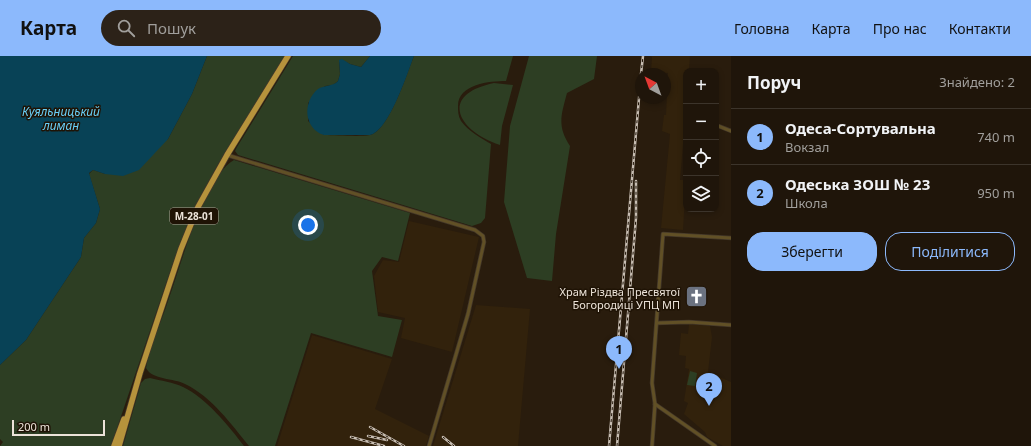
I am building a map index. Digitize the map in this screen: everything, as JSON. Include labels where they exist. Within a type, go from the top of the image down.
[{"type":"highway","name":"М-28-01","points":[[114,446],[198,207],[227,155],[288,56]]},
{"type":"highway","name":"М-28-01","points":[[120,446],[134,392]]},
{"type":"street","points":[[719,126],[731,131]]},
{"type":"street","points":[[227,155],[475,230],[483,236],[484,242],[468,314],[428,446]]},
{"type":"street","points":[[652,446],[655,404],[652,383],[663,234],[731,238]]},
{"type":"street","points":[[657,323],[689,322],[731,325]]},
{"type":"street","points":[[655,404],[715,446]]},
{"type":"shaded area","points":[[650,56],[690,56],[689,68],[683,68],[683,144],[680,180],[683,180],[683,230],[661,228],[670,134],[662,131],[664,115],[666,115],[667,104],[671,104],[671,68],[651,68],[652,57]]},
{"type":"shaded area","points":[[409,221],[479,237],[452,352],[401,338],[405,318],[378,312],[374,276],[383,260],[399,262]]},
{"type":"shaded area","points":[[476,305],[530,309],[518,446],[433,446]]},
{"type":"shaded area","points":[[689,324],[710,326],[712,337],[708,372],[731,382],[731,446],[723,446],[707,437],[705,432],[684,414],[688,403],[684,401],[689,369],[685,368],[686,356],[679,355],[681,333],[688,334]]},
{"type":"shaded area","points":[[312,335],[392,359],[375,409],[429,436],[426,446],[277,446]]},
{"type":"green space","points":[[207,56],[285,56],[217,166],[193,210],[174,260],[111,446],[0,446],[3,442],[0,439],[0,365],[26,340],[81,257],[84,238],[96,223],[100,209],[89,174],[93,170],[105,174],[168,139],[192,94]]},
{"type":"green space","points":[[293,56],[370,56],[361,67],[344,61],[339,62],[340,74],[338,81],[333,85],[325,86],[308,103],[308,121],[324,135],[365,136],[377,131],[384,123],[402,87],[414,56],[513,56],[506,81],[476,85],[469,88],[459,99],[458,112],[461,121],[471,131],[491,144],[485,218],[481,223],[472,226],[238,155],[235,151],[237,147]]},
{"type":"green space","points":[[529,56],[597,56],[594,79],[567,93],[563,108],[561,121],[563,133],[570,146],[556,234],[552,281],[527,278],[504,202],[510,126]]},
{"type":"green space","points":[[494,83],[513,85],[502,126],[500,145],[474,132],[465,123],[460,114],[460,104],[465,96],[476,89]]},
{"type":"green space","points":[[234,160],[410,213],[398,261],[382,257],[372,271],[378,316],[402,320],[392,357],[311,333],[275,446],[249,446],[228,420],[195,389],[180,382],[153,375],[146,368],[153,342],[194,224],[213,185],[223,170]]},
{"type":"green space","points":[[690,371],[697,373],[695,386],[687,385]]},
{"type":"green space","points":[[150,378],[175,384],[192,392],[216,413],[244,446],[123,446],[141,383],[145,379]]},
{"type":"water","name":"Куяльницький лиман","points":[[0,56],[207,56],[192,94],[168,139],[139,170],[123,176],[105,174],[93,170],[89,173],[100,209],[96,223],[84,238],[81,257],[26,340],[0,365]]},
{"type":"water","points":[[370,56],[414,56],[402,88],[384,124],[370,135],[324,135],[317,132],[312,127],[308,115],[309,101],[313,94],[318,89],[338,81],[340,74],[339,60],[342,59],[350,64],[361,67]]},
{"type":"railway","points":[[642,68],[643,56]]},
{"type":"railway","points":[[609,446],[638,104]]},
{"type":"railway","points":[[617,446],[636,218],[636,181]]},
{"type":"railway","points":[[370,427],[404,446]]},
{"type":"railway","points":[[368,436],[387,440]]},
{"type":"railway","points":[[351,437],[384,446]]},
{"type":"railway","points":[[443,437],[454,446]]},
{"type":"place","name":"Храм Різдва Пресвятої Богородиці УПЦ МП","points":[[696,297]]},
{"type":"place","name":"Одеса-Сортувальна","points":[[619,369]]},
{"type":"place","name":"Одеська ЗОШ № 23","points":[[709,406]]}]
